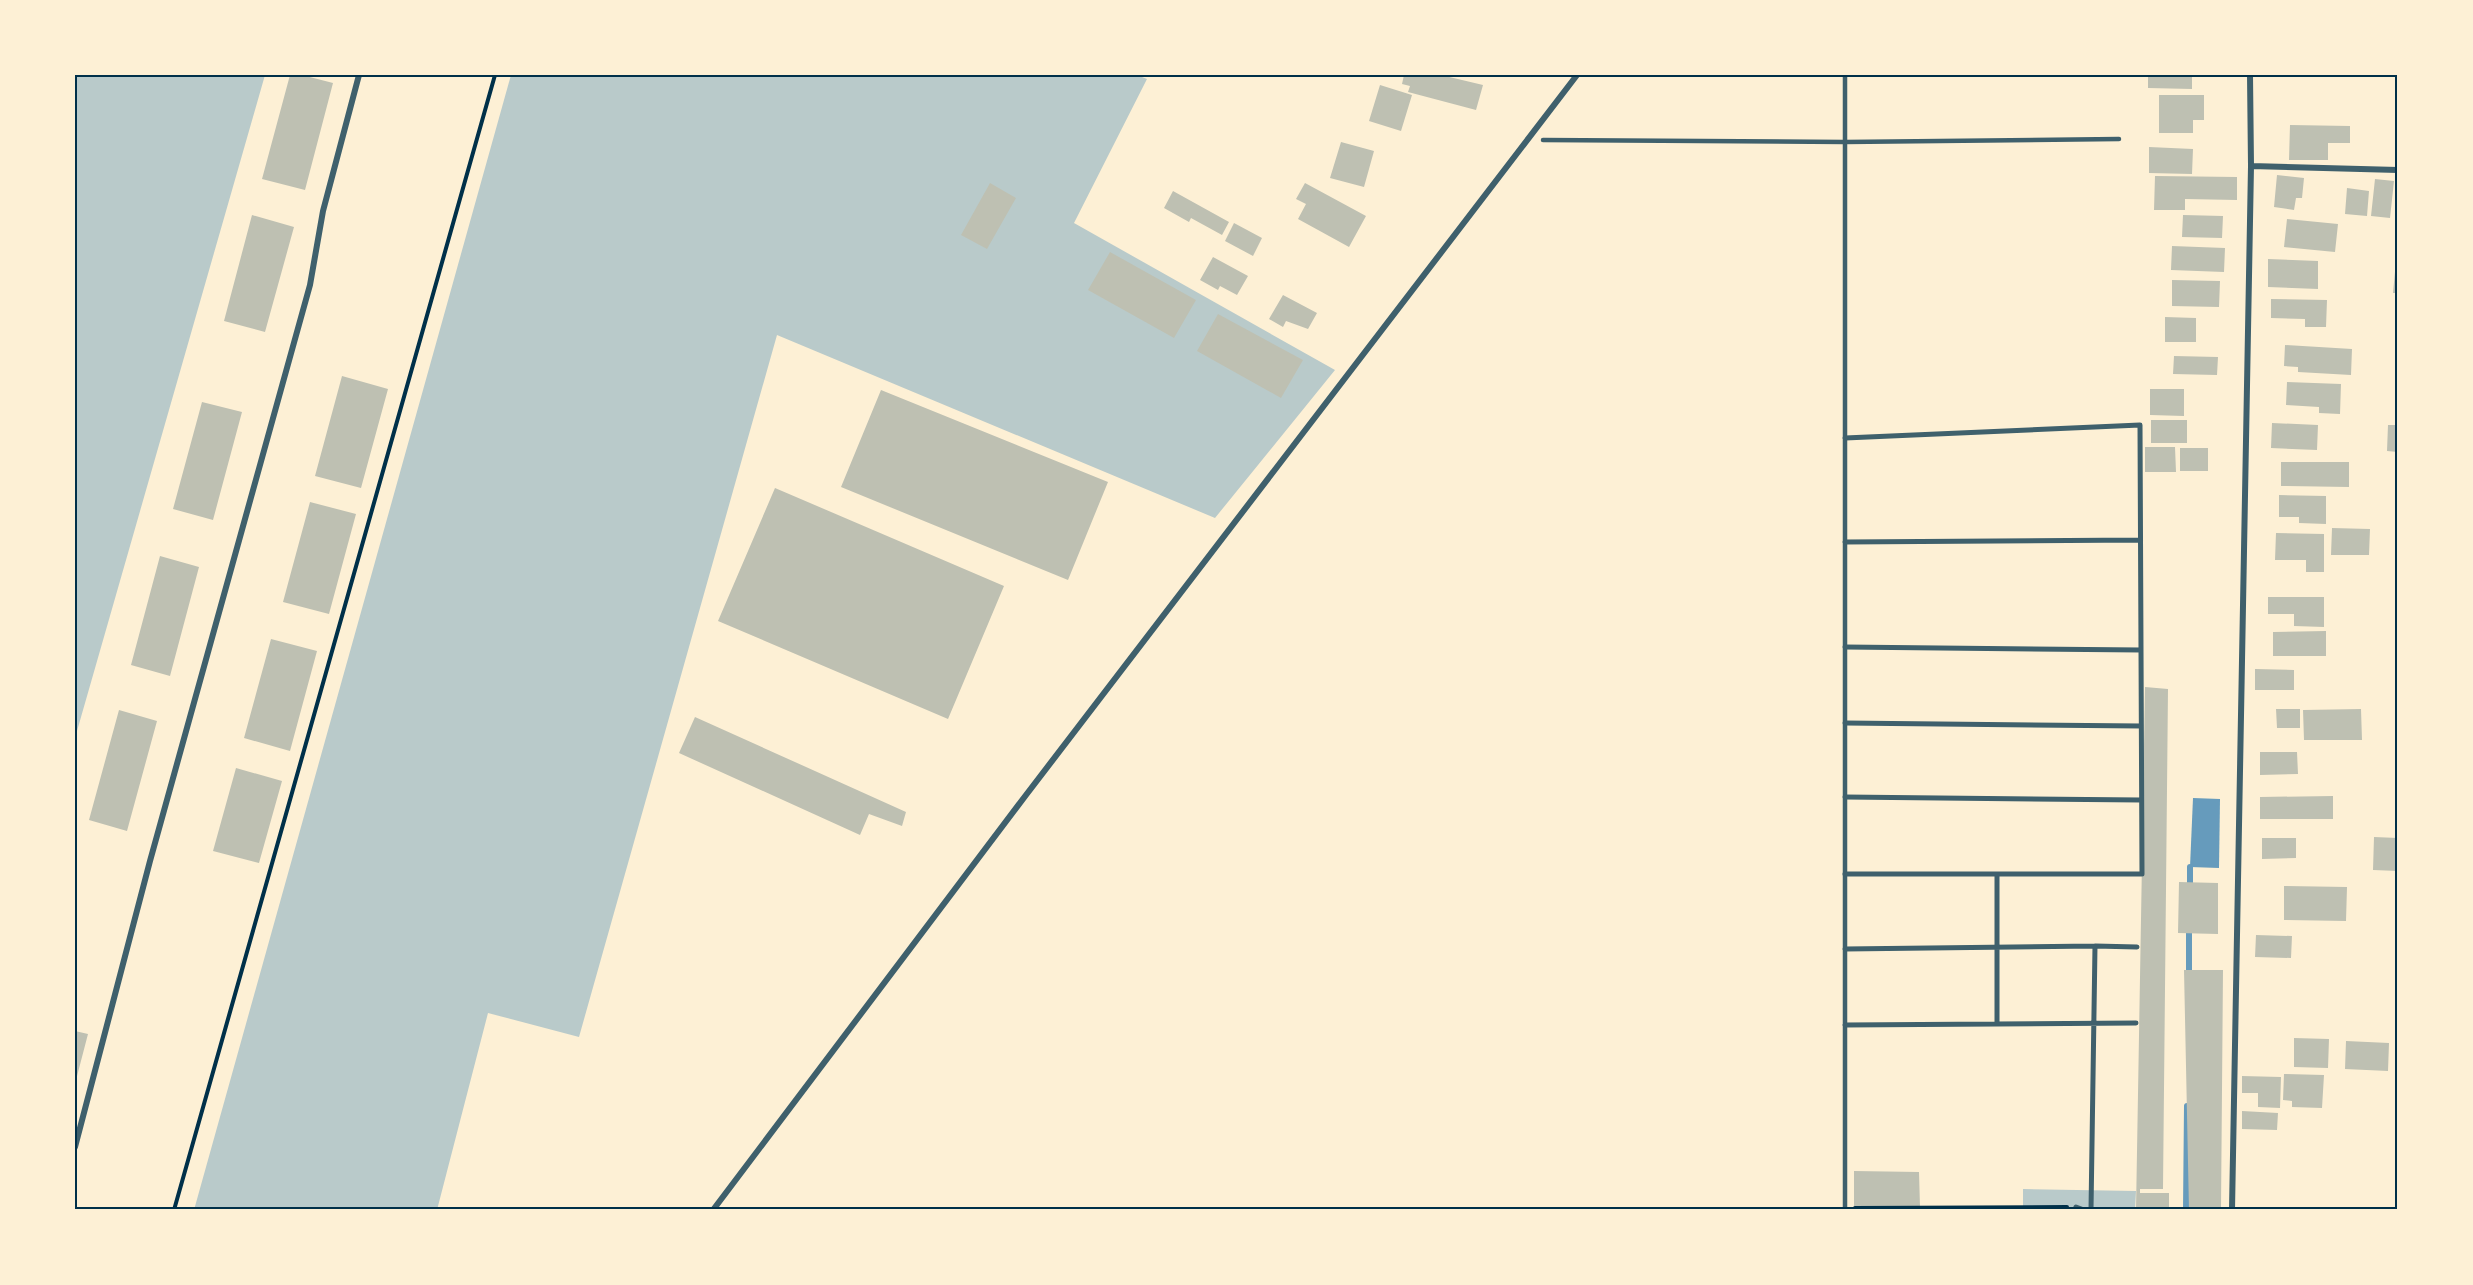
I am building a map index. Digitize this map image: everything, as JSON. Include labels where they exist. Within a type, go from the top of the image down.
[{"type":"street","points":[[75,1147],[153,849],[310,285],[323,212],[358,75]]},
{"type":"street","points":[[712,1210],[1040,776],[1577,75]]},
{"type":"street","points":[[2232,1210],[2251,166],[2250,75]]},
{"type":"street","points":[[2251,166],[2398,170]]},
{"type":"street","points":[[1845,438],[2140,425],[2142,874],[1845,874]]},
{"type":"street","points":[[1845,542],[2140,540]]},
{"type":"street","points":[[1845,647],[2141,650]]},
{"type":"street","points":[[1845,723],[2141,726]]},
{"type":"street","points":[[1845,797],[2141,800]]},
{"type":"street","points":[[1997,874],[1997,1023]]},
{"type":"street","points":[[2091,1210],[2095,946]]},
{"type":"street","points":[[1845,950],[2137,947]]},
{"type":"street","points":[[1845,1024],[2136,1023]]},
{"type":"street","points":[[2076,1207],[2084,1210]]},
{"type":"lane","points":[[1845,75],[1845,1209]]},
{"type":"lane","points":[[1543,140],[1845,142],[2119,139]]},
{"type":"path","points":[[174,1210],[495,75]]},
{"type":"path","points":[[1845,1209],[2076,1207]]},
{"type":"shaded area","points":[[75,75],[265,75],[75,738]]},
{"type":"shaded area","points":[[511,75],[1137,75],[1147,79],[1074,223],[1335,370],[1215,518],[777,335],[579,1037],[488,1013],[437,1210],[194,1210]]},
{"type":"shaded area","points":[[2023,1189],[2136,1191],[2135,1210],[2023,1210]]},
{"type":"water","points":[[2193,798],[2220,799],[2219,868],[2190,867]]},
{"type":"building","points":[[290,75],[302,75],[333,83],[305,190],[262,179]]},
{"type":"building","points":[[1404,75],[1441,75],[1483,85],[1476,110],[1408,92],[1410,86],[1402,84]]},
{"type":"building","points":[[2148,75],[2192,75],[2192,89],[2148,88]]},
{"type":"building","points":[[1380,85],[1412,95],[1401,131],[1369,121]]},
{"type":"building","points":[[2159,95],[2204,95],[2204,120],[2193,120],[2193,133],[2159,133]]},
{"type":"building","points":[[2290,125],[2350,126],[2350,143],[2328,143],[2328,160],[2289,160]]},
{"type":"building","points":[[1341,142],[1374,151],[1364,187],[1330,178]]},
{"type":"building","points":[[2149,147],[2193,149],[2192,174],[2149,173]]},
{"type":"building","points":[[2277,175],[2304,178],[2302,198],[2296,198],[2294,210],[2274,207]]},
{"type":"building","points":[[2155,176],[2237,177],[2237,200],[2185,199],[2185,210],[2154,210]]},
{"type":"building","points":[[2375,179],[2394,181],[2390,218],[2371,216]]},
{"type":"building","points":[[990,183],[1016,198],[987,249],[961,235]]},
{"type":"building","points":[[1305,183],[1366,216],[1349,247],[1298,219],[1306,204],[1296,199]]},
{"type":"building","points":[[2347,188],[2369,191],[2367,216],[2345,214]]},
{"type":"building","points":[[1173,191],[1229,222],[1222,235],[1191,218],[1189,222],[1164,208]]},
{"type":"building","points":[[252,215],[294,227],[265,332],[224,321]]},
{"type":"building","points":[[2183,215],[2223,216],[2222,238],[2182,237]]},
{"type":"building","points":[[2287,219],[2338,224],[2335,252],[2284,247]]},
{"type":"building","points":[[1234,223],[1262,238],[1253,256],[1225,241]]},
{"type":"building","points":[[2172,246],[2225,248],[2224,272],[2171,270]]},
{"type":"building","points":[[1110,252],[1196,300],[1174,338],[1088,290]]},
{"type":"building","points":[[1213,257],[1248,276],[1237,295],[1220,286],[1218,290],[1200,280]]},
{"type":"building","points":[[2268,259],[2318,261],[2318,289],[2268,287]]},
{"type":"building","points":[[2396,261],[2398,261],[2398,293],[2393,293]]},
{"type":"building","points":[[2172,280],[2220,281],[2219,307],[2172,306]]},
{"type":"building","points":[[1283,295],[1317,313],[1308,329],[1286,321],[1283,327],[1269,319]]},
{"type":"building","points":[[2271,299],[2327,300],[2326,327],[2305,327],[2305,319],[2271,318]]},
{"type":"building","points":[[1218,314],[1303,360],[1281,398],[1197,351]]},
{"type":"building","points":[[2165,317],[2196,318],[2196,342],[2165,342]]},
{"type":"building","points":[[2285,345],[2352,349],[2351,375],[2298,372],[2298,367],[2284,366]]},
{"type":"building","points":[[2174,356],[2218,357],[2217,375],[2173,374]]},
{"type":"building","points":[[342,376],[388,389],[361,488],[315,476]]},
{"type":"building","points":[[2287,382],[2341,384],[2340,414],[2319,413],[2319,407],[2286,405]]},
{"type":"building","points":[[2150,389],[2184,389],[2184,416],[2150,415]]},
{"type":"building","points":[[881,390],[1108,482],[1068,580],[841,487]]},
{"type":"building","points":[[202,402],[242,412],[213,520],[173,509]]},
{"type":"building","points":[[2151,420],[2187,420],[2187,443],[2151,443]]},
{"type":"building","points":[[2272,423],[2318,425],[2317,450],[2271,448]]},
{"type":"building","points":[[2388,425],[2398,425],[2398,452],[2387,451]]},
{"type":"building","points":[[2145,447],[2175,447],[2176,472],[2145,472]]},
{"type":"building","points":[[2180,448],[2208,448],[2208,471],[2180,471]]},
{"type":"building","points":[[2281,462],[2349,462],[2349,487],[2281,486]]},
{"type":"building","points":[[775,488],[1004,586],[948,719],[718,621]]},
{"type":"building","points":[[2279,495],[2326,496],[2326,524],[2299,523],[2299,517],[2279,517]]},
{"type":"building","points":[[310,502],[356,514],[329,614],[283,602]]},
{"type":"building","points":[[2332,528],[2370,529],[2369,555],[2331,555]]},
{"type":"building","points":[[2276,533],[2324,534],[2324,572],[2306,572],[2306,560],[2275,560]]},
{"type":"building","points":[[160,556],[199,567],[170,676],[131,665]]},
{"type":"building","points":[[2268,597],[2324,597],[2324,627],[2294,626],[2294,614],[2268,614]]},
{"type":"building","points":[[2326,631],[2326,656],[2273,656],[2273,632]]},
{"type":"building","points":[[271,639],[317,651],[290,751],[244,738]]},
{"type":"building","points":[[2255,669],[2294,670],[2294,690],[2255,690]]},
{"type":"building","points":[[2145,687],[2168,689],[2163,1189],[2140,1189],[2140,1193],[2169,1193],[2169,1210],[2136,1210]]},
{"type":"building","points":[[2276,709],[2300,709],[2300,728],[2277,728]]},
{"type":"building","points":[[2361,709],[2362,740],[2304,740],[2303,710]]},
{"type":"building","points":[[119,710],[157,721],[127,831],[89,820]]},
{"type":"building","points":[[695,717],[906,812],[902,826],[869,814],[860,835],[679,753]]},
{"type":"building","points":[[2260,752],[2297,752],[2298,774],[2260,775]]},
{"type":"building","points":[[236,768],[282,781],[259,863],[213,851]]},
{"type":"building","points":[[2333,796],[2333,819],[2260,819],[2260,797]]},
{"type":"building","points":[[2374,837],[2398,838],[2398,871],[2373,870]]},
{"type":"building","points":[[2262,838],[2296,838],[2296,858],[2262,859]]},
{"type":"building","points":[[2179,882],[2218,883],[2218,934],[2178,933]]},
{"type":"building","points":[[2284,886],[2347,887],[2346,921],[2284,920]]},
{"type":"building","points":[[2256,935],[2292,936],[2291,958],[2255,957]]},
{"type":"building","points":[[2184,970],[2223,970],[2221,1210],[2189,1210]]},
{"type":"building","points":[[75,1031],[88,1034],[76,1080],[75,1080]]},
{"type":"building","points":[[2294,1038],[2329,1039],[2328,1068],[2294,1067]]},
{"type":"building","points":[[2346,1041],[2389,1043],[2388,1071],[2345,1069]]},
{"type":"building","points":[[2284,1074],[2324,1075],[2322,1108],[2292,1107],[2292,1101],[2283,1100]]},
{"type":"building","points":[[2242,1076],[2281,1077],[2280,1108],[2258,1107],[2258,1093],[2242,1093]]},
{"type":"building","points":[[2242,1111],[2278,1113],[2277,1130],[2242,1129]]},
{"type":"building","points":[[1854,1171],[1919,1172],[1920,1207],[1854,1208]]},
{"type":"waterway","points":[[2190,867],[2190,888]]},
{"type":"waterway","points":[[2189,926],[2189,975]]},
{"type":"waterway","points":[[2186,1210],[2187,1106]]}]
